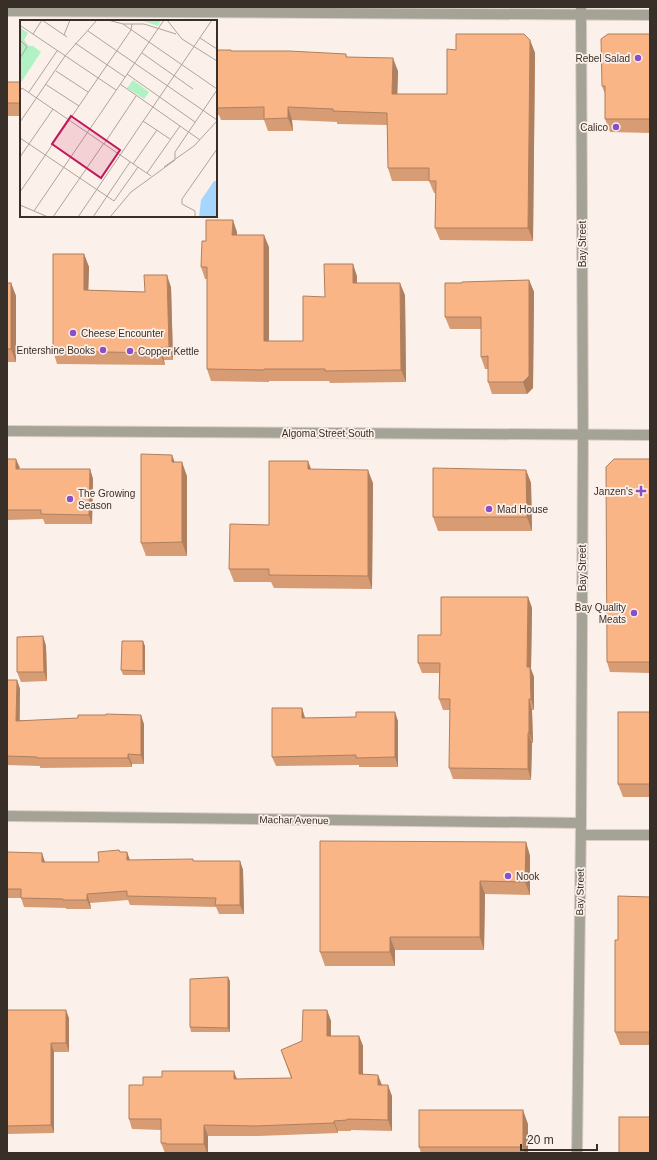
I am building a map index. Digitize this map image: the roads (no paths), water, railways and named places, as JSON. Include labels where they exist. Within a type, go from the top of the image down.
[{"type":"street","points":[[7,11],[581,11],[650,16]]},
{"type":"street","name":"Bay Street","points":[[578,1153],[583,435],[581,11]]},
{"type":"street","name":"Algoma Street South","points":[[7,431],[650,435]]},
{"type":"street","name":"Machar Avenue","points":[[7,816],[581,824]]},
{"type":"street","points":[[581,835],[650,835]]},
{"type":"place","name":"Rebel Salad","points":[[638,58]]},
{"type":"place","name":"Calico","points":[[616,127]]},
{"type":"place","name":"Cheese Encounter","points":[[73,333]]},
{"type":"place","name":"Entershine Books","points":[[103,350]]},
{"type":"place","name":"Copper Kettle","points":[[130,351]]},
{"type":"place","name":"Janzen's","points":[[641,491]]},
{"type":"place","name":"The Growing Season","points":[[70,499]]},
{"type":"place","name":"Mad House","points":[[489,509]]},
{"type":"place","name":"Bay Quality Meats","points":[[634,613]]},
{"type":"place","name":"Nook","points":[[508,876]]}]
